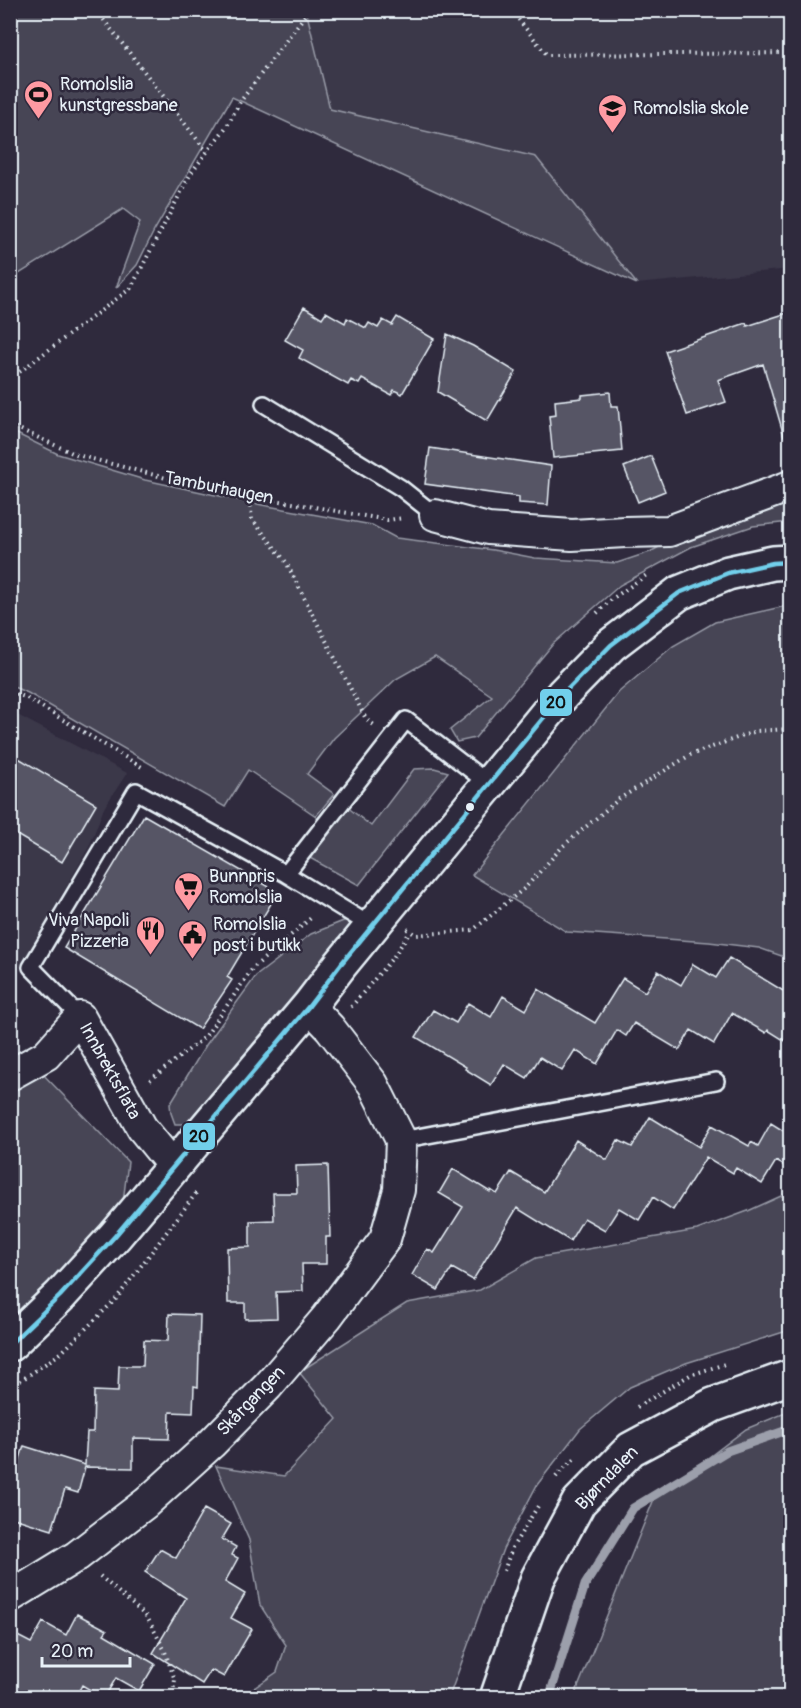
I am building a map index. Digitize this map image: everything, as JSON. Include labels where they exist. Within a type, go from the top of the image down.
[{"type":"street","points":[[435,515],[488,529],[572,536],[669,531],[790,486]]},
{"type":"street","points":[[10,1344],[60,1296],[115,1236],[309,1006],[563,694],[611,645],[680,593],[728,573],[773,563],[790,562]]},
{"type":"street","name":"Skårgangen","points":[[10,1597],[77,1556],[146,1503],[211,1444],[268,1386],[327,1317],[385,1239],[399,1190],[401,1140],[373,1084],[330,1028],[309,1006]]},
{"type":"street","name":"Innbrektsflata","points":[[10,1075],[46,1055],[80,1017],[142,1128],[173,1166]]},
{"type":"street","name":"Bjørndalen","points":[[497,1698],[538,1578],[579,1502],[631,1449],[713,1405],[790,1377]]},
{"type":"lane","points":[[264,404],[401,488],[435,515]]},
{"type":"lane","points":[[286,874],[406,720],[489,784]]},
{"type":"lane","points":[[80,1017],[31,967],[136,791],[286,874],[373,927]]},
{"type":"lane","points":[[401,1140],[716,1081]]},
{"type":"path","points":[[96,10],[207,152]]},
{"type":"path","points":[[11,377],[131,288],[191,173],[226,126],[240,102],[309,10]]},
{"type":"path","points":[[511,10],[548,55],[790,53]]},
{"type":"path","name":"Tamburhaugen","points":[[10,425],[77,455],[197,486],[387,520],[435,515]]},
{"type":"path","points":[[249,494],[252,519],[286,562],[366,719],[391,739]]},
{"type":"path","points":[[418,923],[411,932],[416,935],[473,930],[526,887],[563,846],[619,799],[690,755],[756,730],[790,729]]},
{"type":"path","points":[[126,1099],[206,1037],[253,968],[330,901]]},
{"type":"path","points":[[77,1556],[147,1617],[164,1649],[175,1680],[172,1698]]},
{"type":"shaded area","points":[[306,10],[330,109],[536,157],[637,284],[232,97],[154,231],[137,265],[116,288],[140,222],[123,209],[11,279],[11,11]]},
{"type":"shaded area","name":"Romolslia skole","points":[[306,11],[790,11],[790,269],[637,284],[536,157],[329,109]]},
{"type":"shaded area","points":[[11,431],[58,454],[145,480],[372,525],[396,538],[493,550],[535,558],[617,563],[650,552],[674,539],[790,498],[790,522],[753,526],[691,547],[620,585],[553,644],[475,738],[457,742],[450,730],[492,696],[435,657],[396,679],[334,738],[307,774],[334,794],[316,816],[248,770],[225,807],[28,693],[11,686]]},
{"type":"shaded area","points":[[790,605],[790,959],[759,948],[709,942],[567,932],[472,875],[619,692],[673,646],[715,622]]},
{"type":"shaded area","points":[[10,711],[127,773],[104,808],[89,847],[17,973],[10,970]]},
{"type":"shaded area","points":[[434,768],[448,772],[359,885],[308,857],[346,806],[371,826],[414,769]]},
{"type":"shaded area","points":[[346,920],[352,926],[186,1124],[175,1124],[170,1104],[206,1045],[256,976],[311,934]]},
{"type":"shaded area","points":[[36,1067],[128,1162],[123,1202],[58,1281],[11,1320],[10,1082]]},
{"type":"shaded area","points":[[790,1192],[790,1330],[686,1363],[630,1387],[580,1429],[537,1485],[503,1549],[449,1697],[241,1697],[277,1672],[286,1645],[260,1605],[249,1540],[216,1466],[284,1476],[337,1419],[299,1372],[407,1303],[480,1290],[536,1258],[697,1230]]},
{"type":"shaded area","points":[[790,1411],[790,1697],[574,1697],[654,1499],[746,1429]]},
{"type":"building","points":[[304,307],[322,318],[326,312],[345,323],[347,318],[366,328],[369,323],[378,328],[383,320],[392,325],[397,317],[434,339],[402,394],[394,390],[391,395],[362,379],[359,384],[351,380],[348,385],[299,358],[303,350],[285,340]]},
{"type":"building","points":[[790,312],[790,435],[784,436],[763,364],[718,380],[726,402],[687,415],[665,351],[746,323],[747,326]]},
{"type":"building","points":[[447,334],[473,346],[516,372],[487,421],[438,392]]},
{"type":"building","points":[[610,392],[611,406],[618,406],[622,451],[553,458],[549,416],[556,415],[555,401]]},
{"type":"building","points":[[430,448],[551,466],[548,505],[519,503],[519,497],[425,484]]},
{"type":"building","points":[[651,456],[665,491],[638,502],[624,467]]},
{"type":"building","points":[[10,753],[96,804],[62,862],[10,831]]},
{"type":"building","points":[[144,815],[278,892],[227,977],[232,980],[199,1029],[64,948]]},
{"type":"building","points":[[729,958],[790,995],[790,1044],[768,1030],[766,1033],[732,1013],[714,1044],[691,1030],[679,1050],[634,1023],[626,1036],[617,1030],[597,1064],[575,1050],[562,1071],[540,1057],[527,1078],[504,1064],[491,1085],[416,1037],[433,1010],[456,1023],[468,1003],[491,1017],[503,996],[526,1010],[538,989],[595,1023],[623,978],[645,992],[658,971],[681,985],[693,964],[716,978]]},
{"type":"building","points":[[650,1117],[699,1147],[712,1125],[749,1146],[751,1142],[758,1146],[771,1123],[790,1135],[790,1169],[776,1161],[762,1184],[736,1168],[733,1173],[706,1157],[673,1210],[653,1197],[639,1220],[619,1208],[605,1230],[584,1218],[570,1241],[517,1208],[473,1280],[452,1268],[438,1290],[412,1275],[427,1249],[434,1253],[463,1207],[439,1193],[453,1169],[497,1194],[511,1172],[544,1192],[576,1140],[607,1160],[618,1140],[632,1147]]},
{"type":"building","points":[[328,1165],[330,1237],[326,1237],[326,1264],[302,1264],[303,1291],[276,1292],[277,1318],[245,1319],[245,1303],[228,1303],[227,1248],[250,1247],[250,1221],[274,1220],[273,1193],[297,1193],[296,1166]]},
{"type":"building","points":[[169,1314],[200,1315],[198,1387],[194,1386],[193,1413],[170,1412],[169,1439],[133,1438],[133,1468],[85,1467],[78,1493],[65,1489],[52,1530],[10,1517],[10,1469],[16,1471],[24,1446],[85,1465],[87,1432],[93,1432],[94,1391],[118,1392],[119,1366],[143,1366],[144,1340],[168,1341]]},
{"type":"building","points":[[204,1509],[231,1524],[222,1539],[236,1547],[232,1555],[238,1558],[225,1582],[245,1594],[231,1618],[252,1629],[224,1677],[211,1670],[202,1684],[153,1653],[186,1598],[145,1572],[160,1549],[176,1558]]},
{"type":"building","points":[[77,1614],[107,1630],[104,1634],[155,1664],[139,1691],[116,1678],[104,1698],[82,1685],[75,1698],[10,1698],[10,1632],[31,1643],[43,1622],[66,1635]]},
{"type":"waterway","points":[[549,1698],[585,1585],[633,1508],[727,1451],[790,1429]]},
{"type":"transit line","name":"20","points":[[10,1344],[60,1296],[115,1236],[309,1006],[563,694],[611,645],[679,593],[728,573],[773,563],[790,562]]},
{"type":"place","name":"Romolslia kunstgressbane","points":[[39,120]]},
{"type":"place","name":"Romolslia skole","points":[[612,134]]},
{"type":"place","name":"Bunnpris Romolslia","points":[[188,912]]},
{"type":"place","name":"Viva Napoli Pizzeria","points":[[150,956]]},
{"type":"place","name":"Romolslia post i butikk","points":[[192,960]]}]
